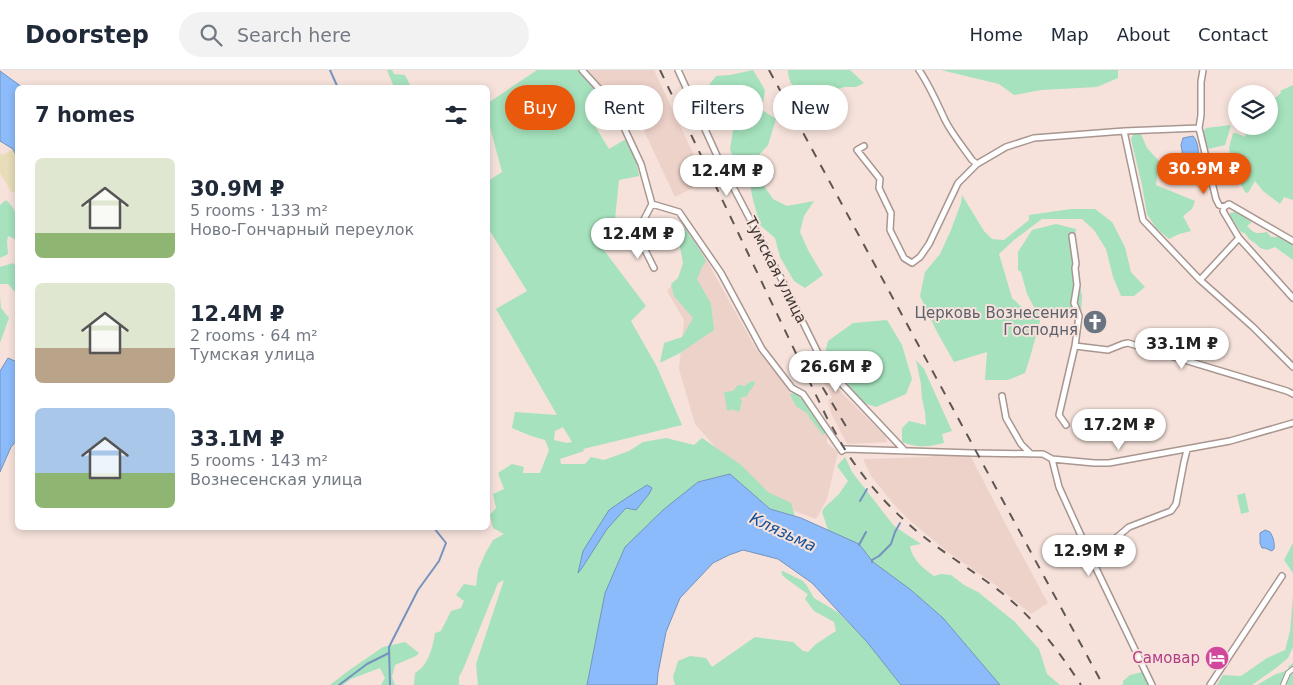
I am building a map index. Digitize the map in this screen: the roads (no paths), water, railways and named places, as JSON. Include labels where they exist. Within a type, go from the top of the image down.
[{"type":"street","points":[[582,70],[612,104],[641,164],[652,204],[640,227],[641,242],[654,268]]},
{"type":"street","name":"Тумская улица","points":[[678,70],[719,160],[824,365],[904,450]]},
{"type":"street","points":[[919,70],[937,101],[946,122],[972,160],[977,164]]},
{"type":"street","points":[[1203,70],[1200,128],[1216,199],[1219,205],[1224,207]]},
{"type":"street","points":[[864,146],[857,150],[880,179],[879,188],[891,213],[890,230],[904,258],[912,263],[920,257],[929,244],[958,183],[977,164],[1006,147],[1034,138],[1124,131],[1200,128]]},
{"type":"street","points":[[1124,131],[1143,220],[1200,280],[1253,327],[1293,367]]},
{"type":"street","points":[[652,204],[679,212],[721,273],[762,349],[792,388],[802,394],[842,451],[845,449],[1043,454],[1052,459],[1109,463],[1230,441],[1293,423]]},
{"type":"street","points":[[1224,207],[1229,204],[1293,241]]},
{"type":"street","points":[[1224,207],[1224,211],[1240,238],[1293,298]]},
{"type":"street","points":[[1066,425],[1059,415],[1075,346],[1079,316],[1074,303],[1077,285],[1072,236]]},
{"type":"street","points":[[1200,280],[1240,238]]},
{"type":"street","points":[[1075,346],[1108,350],[1128,343],[1293,394]]},
{"type":"street","points":[[1002,396],[1006,418],[1021,444],[1030,454]]},
{"type":"street","points":[[1093,562],[1103,549],[1129,527],[1171,511],[1176,504],[1187,450]]},
{"type":"street","points":[[1052,459],[1059,487],[1152,685]]},
{"type":"street","points":[[1210,685],[1282,576]]},
{"type":"street","points":[[1283,685],[1288,673],[1293,669]]},
{"type":"water","points":[[0,71],[19,85],[15,85],[15,153],[13,149],[0,141]]},
{"type":"water","points":[[1193,136],[1197,145],[1198,158],[1197,161],[1187,163],[1184,162],[1181,145],[1183,138]]},
{"type":"water","points":[[8,358],[15,361],[15,442],[0,472],[0,371]]},
{"type":"water","name":"Клязьма","points":[[730,474],[770,509],[801,518],[859,544],[873,562],[911,590],[943,618],[1000,685],[901,685],[867,642],[812,583],[778,559],[743,550],[713,563],[680,598],[666,632],[657,685],[587,685],[605,593],[625,547],[663,510],[698,482]]},
{"type":"water","points":[[647,485],[652,488],[649,494],[636,510],[626,508],[607,529],[578,573],[583,551],[609,510]]},
{"type":"water","points":[[1265,530],[1270,532],[1273,538],[1274,549],[1272,551],[1262,548],[1260,543],[1260,533]]},
{"type":"waterway","points":[[330,70],[337,85]]},
{"type":"waterway","points":[[860,501],[867,489]]},
{"type":"waterway","points":[[872,562],[891,544],[900,523]]},
{"type":"waterway","points":[[390,685],[389,647],[418,590],[439,561],[446,543],[436,530]]},
{"type":"waterway","points":[[859,545],[866,532]]},
{"type":"waterway","points":[[339,685],[367,664],[389,653]]},
{"type":"railway","points":[[660,70],[827,418],[863,476],[894,511],[914,528],[938,548],[1002,593],[1025,613],[1055,648],[1081,685]]},
{"type":"railway","points":[[769,70],[1103,685]]},
{"type":"railway","points":[[807,355],[823,388],[850,433]]},
{"type":"place","name":"Церковь Вознесения Господня","points":[[1095,322]]},
{"type":"place","name":"Самовар","points":[[1217,658]]}]
